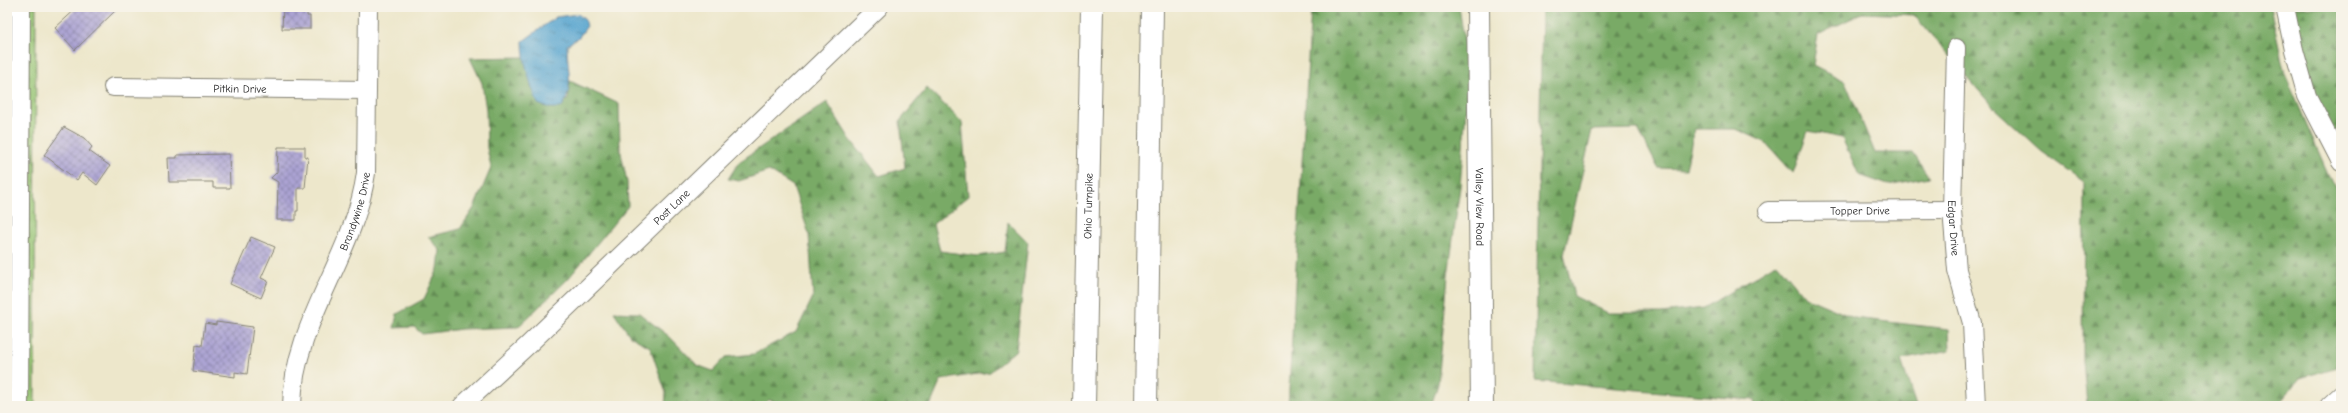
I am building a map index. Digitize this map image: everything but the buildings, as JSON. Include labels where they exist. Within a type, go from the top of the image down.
[{"type":"main road","name":"Ohio Turnpike","points":[[1084,406],[1092,7]]},
{"type":"main road","points":[[1146,406],[1152,7]]},
{"type":"main road","name":"Valley View Road","points":[[1478,7],[1482,406]]},
{"type":"street","points":[[19,406],[21,7]]},
{"type":"street","name":"Brandywine Drive","points":[[292,406],[295,368],[305,337],[347,242],[363,196],[366,173],[368,7]]},
{"type":"street","name":"Post Lane","points":[[462,406],[528,345],[879,7]]},
{"type":"street","points":[[2285,7],[2294,50],[2307,96],[2341,162]]},
{"type":"street","name":"Edgar Drive","points":[[1956,48],[1952,210],[1957,270],[1972,323],[1976,406]]},
{"type":"street","name":"Pitkin Drive","points":[[113,87],[367,90]]},
{"type":"street","name":"Topper Drive","points":[[1768,211],[1952,210]]},
{"type":"street","points":[[2329,406],[2341,395]]},
{"type":"green space","points":[[7,7],[36,7],[35,406],[7,406]]},
{"type":"green space","points":[[1311,7],[1459,7],[1469,70],[1460,187],[1448,276],[1438,384],[1431,406],[1288,406]]},
{"type":"green space","points":[[1542,7],[2270,7],[2285,74],[2332,183],[2341,191],[2341,366],[2300,378],[2277,406],[2087,406],[2083,361],[2084,182],[2041,151],[1992,106],[1914,15],[1862,13],[1818,35],[1813,65],[1845,81],[1875,153],[1913,153],[1929,177],[1888,185],[1859,175],[1842,138],[1808,131],[1793,173],[1765,142],[1736,129],[1694,129],[1686,169],[1658,168],[1638,129],[1592,130],[1564,254],[1574,296],[1608,313],[1661,313],[1704,308],[1777,263],[1805,297],[1854,318],[1949,329],[1950,350],[1901,360],[1916,406],[1755,406],[1754,400],[1535,381]]},
{"type":"green space","points":[[2292,7],[2341,7],[2341,147],[2314,98]]},
{"type":"green space","points":[[524,57],[538,103],[568,100],[570,81],[619,104],[620,148],[627,182],[628,206],[568,279],[518,327],[462,329],[422,334],[414,327],[394,328],[397,314],[424,299],[438,269],[440,250],[428,237],[460,229],[474,208],[491,168],[487,148],[486,110],[482,83],[470,58]]},
{"type":"green space","points":[[927,88],[962,122],[968,196],[933,224],[940,251],[978,256],[1005,252],[1008,222],[1028,242],[1016,350],[990,372],[941,380],[930,406],[795,406],[769,400],[763,406],[665,406],[666,393],[650,347],[630,336],[614,312],[639,313],[670,337],[697,365],[713,371],[726,357],[754,354],[796,332],[813,297],[809,234],[793,186],[769,171],[739,181],[728,179],[739,162],[827,102],[850,139],[879,176],[905,168],[900,121]]},
{"type":"water","points":[[578,14],[585,20],[587,26],[579,37],[567,45],[569,86],[565,101],[561,108],[549,108],[538,104],[526,65],[523,41],[556,17]]}]
